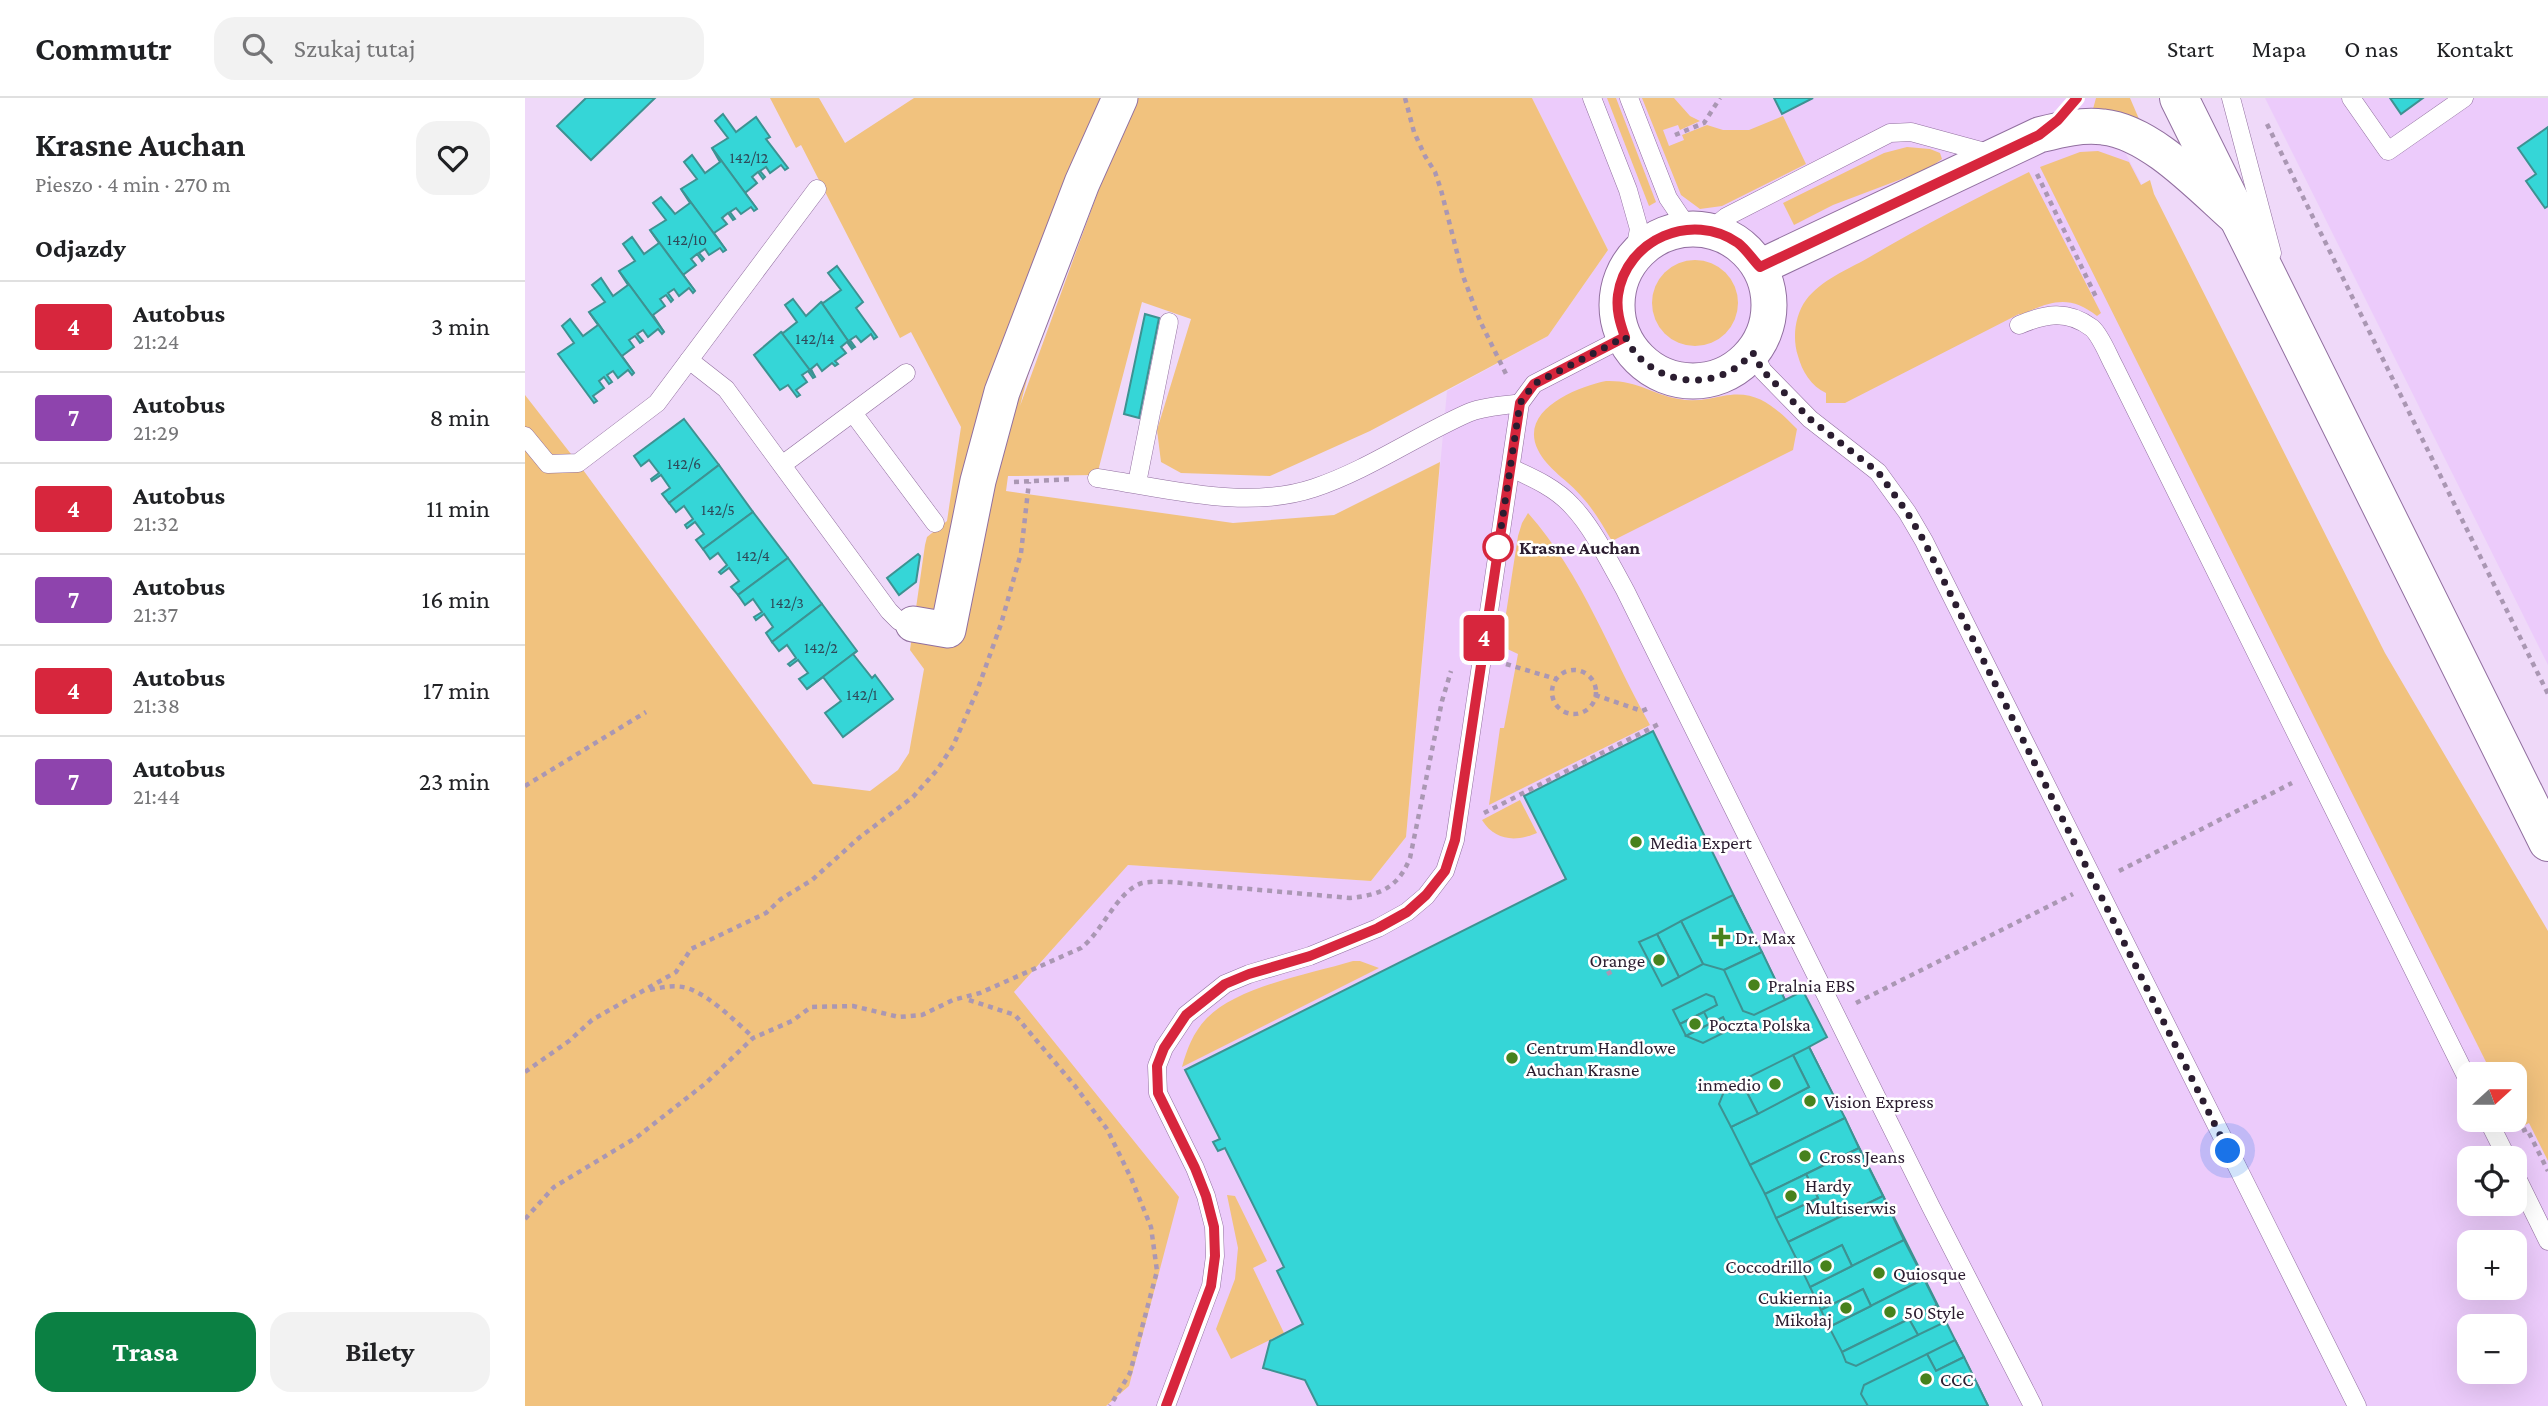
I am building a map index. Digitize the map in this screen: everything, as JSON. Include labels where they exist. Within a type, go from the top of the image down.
[{"type":"main road","points":[[2179,98],[2548,842]]},
{"type":"street","points":[[913,625],[948,630],[978,481],[1002,392],[1082,183],[1120,98]]},
{"type":"street","points":[[2039,135],[2058,120],[2077,98]]},
{"type":"street","points":[[1760,267],[2039,135],[2102,126],[2149,142],[2244,225]]},
{"type":"street","points":[[1699,230],[1738,243],[1760,267],[1769,296],[1767,326],[1753,353],[1734,370],[1710,379],[1685,380],[1660,373],[1639,358],[1625,337],[1618,317],[1618,295],[1623,274],[1635,256],[1650,242],[1668,233],[1699,230]]},
{"type":"lane","points":[[1592,98],[1632,203],[1639,229],[1635,256]]},
{"type":"lane","points":[[1629,98],[1668,198],[1699,230],[1890,133],[1911,132],[1996,155]]},
{"type":"lane","points":[[2231,98],[2292,327]]},
{"type":"lane","points":[[2351,98],[2388,151],[2464,98]]},
{"type":"lane","points":[[525,436],[548,464],[578,463],[657,403],[817,189]]},
{"type":"lane","points":[[2019,325],[2043,315],[2067,316],[2093,329],[2120,378],[2459,1062]]},
{"type":"lane","points":[[1137,483],[1169,323]]},
{"type":"lane","points":[[1165,1406],[1211,1286],[1215,1256],[1214,1227],[1206,1196],[1158,1093],[1157,1066],[1164,1048],[1186,1015],[1225,984],[1310,956],[1378,928],[1407,912],[1426,895],[1445,871],[1455,840],[1520,403],[1534,384],[1625,337]]},
{"type":"lane","points":[[1753,353],[1763,371],[1810,419],[1878,472],[1913,522],[2357,1406]]},
{"type":"lane","points":[[689,360],[726,389],[889,611],[899,621],[913,625]]},
{"type":"lane","points":[[782,465],[906,373]]},
{"type":"lane","points":[[1097,478],[1255,498],[1312,489],[1370,464],[1470,412],[1520,403]]},
{"type":"lane","points":[[853,413],[935,523]]},
{"type":"lane","points":[[1511,468],[1550,487],[1573,506],[1620,580],[1931,1207],[2033,1406]]},
{"type":"lane","points":[[2527,1198],[2548,1241]]},
{"type":"path","points":[[1405,98],[1414,132],[1435,172],[1441,190],[1463,276],[1480,321],[1520,403]]},
{"type":"path","points":[[1675,135],[1704,123],[1720,98]]},
{"type":"path","points":[[2267,123],[2548,694]]},
{"type":"path","points":[[978,481],[1029,482],[1097,478]]},
{"type":"path","points":[[525,1072],[569,1041],[591,1020],[676,972],[691,949],[766,913],[812,880],[860,837],[913,797],[937,770],[953,746],[973,702],[1001,624],[1021,553],[1029,482]]},
{"type":"path","points":[[1503,677],[1505,661],[1556,679]]},
{"type":"path","points":[[525,1219],[554,1187],[637,1137],[706,1083],[753,1038],[792,1021],[811,1007],[853,1006],[899,1017],[922,1015],[953,1000],[980,993],[1081,948],[1093,939],[1128,890],[1143,883],[1171,882],[1350,898],[1363,897],[1394,885],[1410,858],[1442,701],[1453,666]]},
{"type":"path","points":[[1566,671],[1580,671],[1592,679],[1595,695],[1591,706],[1578,713],[1559,707],[1552,695],[1556,679],[1566,671]]},
{"type":"path","points":[[1595,695],[1642,711],[1651,707]]},
{"type":"path","points":[[525,786],[646,712]]},
{"type":"path","points":[[1484,807],[1485,813],[1660,724]]},
{"type":"path","points":[[646,990],[670,986],[690,989],[717,1007],[753,1038]]},
{"type":"path","points":[[969,1000],[1015,1015],[1075,1086],[1107,1129],[1151,1227],[1157,1271],[1130,1373],[1110,1406]]},
{"type":"path","points":[[2527,1129],[2548,1171]]},
{"type":"shaded area","points":[[770,98],[819,98],[845,143],[914,98],[1122,98],[1072,207],[1020,406],[1132,98],[1532,98],[1608,250],[1548,336],[1370,431],[1270,476],[1181,473],[1161,462],[1157,430],[1191,319],[1142,302],[1097,475],[1008,476],[1006,491],[1233,523],[1334,515],[1440,462],[1406,837],[1371,881],[1128,865],[1014,992],[1179,1197],[1129,1386],[1106,1406],[525,1406],[525,395],[578,463],[813,784],[870,791],[898,770],[909,753],[924,669],[910,650],[925,545],[927,537],[947,521],[961,427],[911,332],[900,338],[801,145],[796,148]]},
{"type":"shaded area","points":[[1532,98],[2097,98],[2548,970],[2548,1406],[1106,1406],[1129,1386],[1014,992],[1128,865],[1371,881],[1406,837],[1447,391],[1548,336],[1608,250]]},
{"type":"shaded area","points":[[1607,98],[1616,98],[1656,202],[1649,206]]},
{"type":"shaded area","points":[[1642,98],[1674,98],[1690,116],[1700,121],[1680,130],[1678,125],[1663,130],[1669,146],[1684,140],[1682,135],[1707,125],[1723,130],[1749,130],[1783,116],[1806,164],[1722,206],[1700,209],[1681,195]]},
{"type":"shaded area","points":[[2096,98],[2130,98],[2139,119],[2093,109]]},
{"type":"shaded area","points":[[2265,98],[2548,98],[2548,665]]},
{"type":"shaded area","points":[[1907,147],[1930,149],[1940,153],[1942,159],[1928,169],[1833,205],[1794,225],[1783,203],[1884,153]]},
{"type":"shaded area","points":[[2098,151],[2129,162],[2141,185],[2150,180],[2154,194],[2385,653],[2548,931],[2548,1161],[2529,1123],[2527,1124],[2527,1062],[2486,1062],[2040,167],[2080,152]]},
{"type":"shaded area","points":[[2029,172],[2101,313],[2097,316],[2069,302],[2041,306],[2019,314],[1845,403],[1826,403],[1826,393],[1812,382],[1802,367],[1795,342],[1799,313],[1812,293],[1843,271]]},
{"type":"shaded area","points":[[1695,260],[1712,263],[1726,272],[1735,286],[1738,303],[1735,320],[1726,334],[1712,343],[1695,346],[1678,343],[1664,334],[1655,320],[1652,303],[1655,286],[1664,272],[1678,263]]},
{"type":"shaded area","points":[[1606,381],[1636,385],[1685,400],[1735,395],[1756,398],[1773,407],[1797,429],[1793,450],[1612,541],[1577,491],[1542,457],[1534,436],[1536,423],[1543,412],[1554,403],[1580,389]]},
{"type":"shaded area","points":[[1528,513],[1565,562],[1650,725],[1489,805],[1500,728],[1504,728],[1518,654],[1501,646],[1518,536]]},
{"type":"shaded area","points":[[1520,800],[1537,833],[1521,838],[1507,838],[1493,832],[1482,820]]},
{"type":"shaded area","points":[[1353,961],[1379,968],[1182,1067],[1197,1030],[1219,1008],[1275,982]]},
{"type":"shaded area","points":[[1227,1195],[1235,1196],[1267,1261],[1253,1268],[1284,1333],[1231,1359],[1216,1329],[1235,1279],[1238,1248]]},
{"type":"building","points":[[586,98],[655,98],[591,160],[557,126]]},
{"type":"building","points":[[1774,98],[1813,98],[1782,114]]},
{"type":"building","points":[[2390,98],[2423,98],[2401,114]]},
{"type":"building","points":[[723,114],[736,132],[756,117],[770,137],[766,139],[788,168],[785,170],[781,165],[770,173],[766,167],[760,171],[765,177],[763,179],[758,172],[752,177],[757,183],[745,193],[712,148],[728,138],[715,121]]},
{"type":"building","points":[[2548,127],[2548,206],[2545,208],[2526,181],[2536,174],[2518,148]]},
{"type":"building","points":[[712,148],[757,209],[754,211],[751,207],[741,214],[736,208],[730,212],[735,219],[728,213],[722,218],[727,224],[714,233],[726,250],[681,189],[697,179],[684,162],[692,155],[705,173],[720,162]]},
{"type":"building","points":[[681,189],[726,250],[723,252],[720,248],[709,255],[705,249],[699,253],[704,259],[702,261],[697,254],[691,259],[696,265],[683,275],[650,230],[666,220],[653,203],[661,197],[675,214],[690,203]]},
{"type":"building","points":[[650,230],[695,291],[693,293],[689,288],[679,296],[674,289],[668,293],[673,300],[671,302],[666,295],[660,299],[665,306],[653,315],[664,332],[619,271],[635,261],[623,244],[632,237],[644,254],[659,243]]},
{"type":"building","points":[[837,266],[863,302],[856,308],[877,337],[874,339],[871,334],[861,342],[856,336],[850,340],[855,347],[853,348],[821,302],[841,290],[828,273]]},
{"type":"building","points":[[619,271],[664,332],[662,334],[658,329],[648,337],[643,330],[637,334],[643,341],[640,343],[635,336],[629,340],[634,347],[622,356],[634,373],[589,312],[605,302],[592,285],[601,278],[613,296],[628,285]]},
{"type":"building","points":[[793,299],[806,316],[821,302],[853,348],[847,342],[841,347],[846,353],[835,361],[838,364],[835,366],[832,363],[822,371],[817,364],[811,369],[815,377],[781,332],[797,322],[785,305]]},
{"type":"building","points":[[589,312],[634,373],[632,375],[628,370],[618,378],[613,371],[607,375],[612,382],[609,384],[604,377],[599,381],[604,388],[593,396],[597,401],[594,403],[558,354],[574,343],[562,326],[570,319],[583,336],[598,325]]},
{"type":"building","points":[[1145,314],[1159,318],[1139,418],[1124,414]]},
{"type":"building","points":[[781,332],[815,377],[808,371],[802,375],[807,382],[796,390],[800,395],[797,397],[788,385],[780,390],[754,355]]},
{"type":"building","points":[[684,419],[719,465],[669,503],[662,494],[670,488],[661,475],[652,481],[659,473],[649,460],[641,466],[634,456]]},
{"type":"building","points":[[719,465],[753,512],[703,549],[696,540],[704,534],[695,522],[687,528],[685,525],[693,519],[684,506],[676,512],[669,503]]},
{"type":"building","points":[[753,512],[788,558],[738,595],[731,587],[739,581],[729,568],[721,574],[719,572],[727,565],[718,553],[710,559],[703,549]]},
{"type":"building","points":[[918,554],[920,556],[916,582],[899,595],[887,578]]},
{"type":"building","points":[[788,558],[822,604],[772,642],[766,633],[773,627],[764,614],[756,620],[754,617],[762,612],[753,599],[745,605],[738,595]]},
{"type":"building","points":[[822,604],[857,651],[807,689],[799,679],[808,673],[798,660],[790,666],[788,664],[796,658],[787,645],[779,651],[772,642]]},
{"type":"building","points":[[853,654],[872,678],[875,675],[893,699],[843,737],[825,713],[841,701],[823,677],[807,689]]},
{"type":"building","name":"Centrum Handlowe Auchan Krasne","points":[[1653,731],[1785,1000],[1803,991],[1827,1037],[1809,1047],[1988,1406],[1318,1406],[1305,1380],[1263,1368],[1270,1341],[1303,1324],[1277,1271],[1284,1267],[1225,1148],[1218,1151],[1213,1142],[1220,1139],[1185,1070],[1566,879],[1524,796]]},
{"type":"building","name":"Dr. Max","points":[[1733,895],[1762,952],[1724,970],[1703,964],[1681,921]]},
{"type":"building","points":[[1681,921],[1703,964],[1679,977],[1657,934]]},
{"type":"building","name":"Orange","points":[[1657,934],[1679,977],[1662,986],[1639,942]]},
{"type":"building","name":"Pralnia EBS","points":[[1762,952],[1785,1000],[1754,1015],[1743,1011],[1724,970]]},
{"type":"building","points":[[1706,994],[1714,997],[1717,1005],[1680,1024],[1673,1010]]},
{"type":"building","name":"Poczta Polska","points":[[1704,1012],[1710,1024],[1686,1036],[1680,1024]]},
{"type":"building","points":[[1723,1017],[1729,1030],[1703,1043],[1686,1036]]},
{"type":"building","name":"Vision Express","points":[[1809,1047],[1845,1118],[1750,1165],[1731,1127],[1809,1087],[1793,1055]]},
{"type":"building","name":"inmedio","points":[[1793,1055],[1809,1087],[1758,1114],[1741,1081]]},
{"type":"building","points":[[1741,1081],[1758,1114],[1731,1127],[1719,1104],[1725,1089]]},
{"type":"building","name":"Cross Jeans","points":[[1845,1118],[1859,1148],[1765,1194],[1750,1165]]},
{"type":"building","points":[[1859,1148],[1883,1196],[1788,1242],[1776,1218],[1818,1198],[1806,1174]]},
{"type":"building","name":"Hardy Multiserwis","points":[[1806,1174],[1818,1198],[1776,1218],[1765,1194]]},
{"type":"building","points":[[1883,1196],[1904,1240],[1852,1266],[1842,1245],[1800,1266],[1788,1242]]},
{"type":"building","name":"Quiosque","points":[[1904,1240],[1924,1279],[1871,1306],[1863,1289],[1821,1310],[1810,1287]]},
{"type":"building","name":"Coccodrillo","points":[[1842,1245],[1852,1266],[1810,1287],[1800,1266]]},
{"type":"building","name":"50 Style","points":[[1924,1279],[1937,1305],[1842,1352],[1829,1327]]},
{"type":"building","name":"Cukiernia Mikołaj","points":[[1863,1289],[1871,1306],[1829,1327],[1821,1310]]},
{"type":"building","points":[[1937,1305],[1945,1322],[1918,1335],[1909,1319]]},
{"type":"building","points":[[1909,1319],[1918,1335],[1856,1366],[1846,1362],[1842,1352]]},
{"type":"building","points":[[1955,1340],[1964,1357],[1936,1371],[1927,1354]]},
{"type":"building","name":"CCC","points":[[1927,1354],[1936,1371],[1964,1357],[1988,1406],[1868,1406],[1861,1394],[1864,1385]]},
{"type":"bus line","name":"4","points":[[1166,1406],[1211,1286],[1215,1256],[1214,1227],[1206,1196],[1158,1093],[1157,1066],[1164,1048],[1186,1015],[1225,984],[1310,956],[1378,928],[1407,912],[1426,895],[1445,871],[1455,840],[1520,403],[1534,384],[1625,337],[1618,317],[1618,295],[1623,274],[1635,256],[1650,242],[1668,233],[1689,229],[1710,230],[1738,243],[1760,267],[2039,135],[2058,120],[2077,98]]},
{"type":"place","name":"Krasne Auchan","points":[[1498,547]]},
{"type":"place","name":"Media Expert","points":[[1636,842]]},
{"type":"place","name":"Dr. Max","points":[[1721,937]]},
{"type":"place","name":"Orange","points":[[1659,960]]},
{"type":"place","name":"Pralnia EBS","points":[[1754,985]]},
{"type":"place","name":"Poczta Polska","points":[[1695,1024]]},
{"type":"place","name":"Centrum Handlowe Auchan Krasne","points":[[1512,1058]]},
{"type":"place","name":"inmedio","points":[[1775,1084]]},
{"type":"place","name":"Vision Express","points":[[1810,1101]]},
{"type":"place","name":"Cross Jeans","points":[[1805,1156]]},
{"type":"place","name":"Hardy Multiserwis","points":[[1791,1196]]},
{"type":"place","name":"Coccodrillo","points":[[1826,1266]]},
{"type":"place","name":"Quiosque","points":[[1879,1273]]},
{"type":"place","name":"Cukiernia Mikołaj","points":[[1846,1308]]},
{"type":"place","name":"50 Style","points":[[1890,1312]]},
{"type":"place","name":"CCC","points":[[1926,1379]]},
{"type":"route","points":[[1498,547],[1497,555],[1520,403],[1534,384],[1625,337],[1639,358],[1660,373],[1685,380],[1710,379],[1734,370],[1753,353],[1763,371],[1810,419],[1878,472],[1907,512],[1924,541],[2228,1151]]}]
